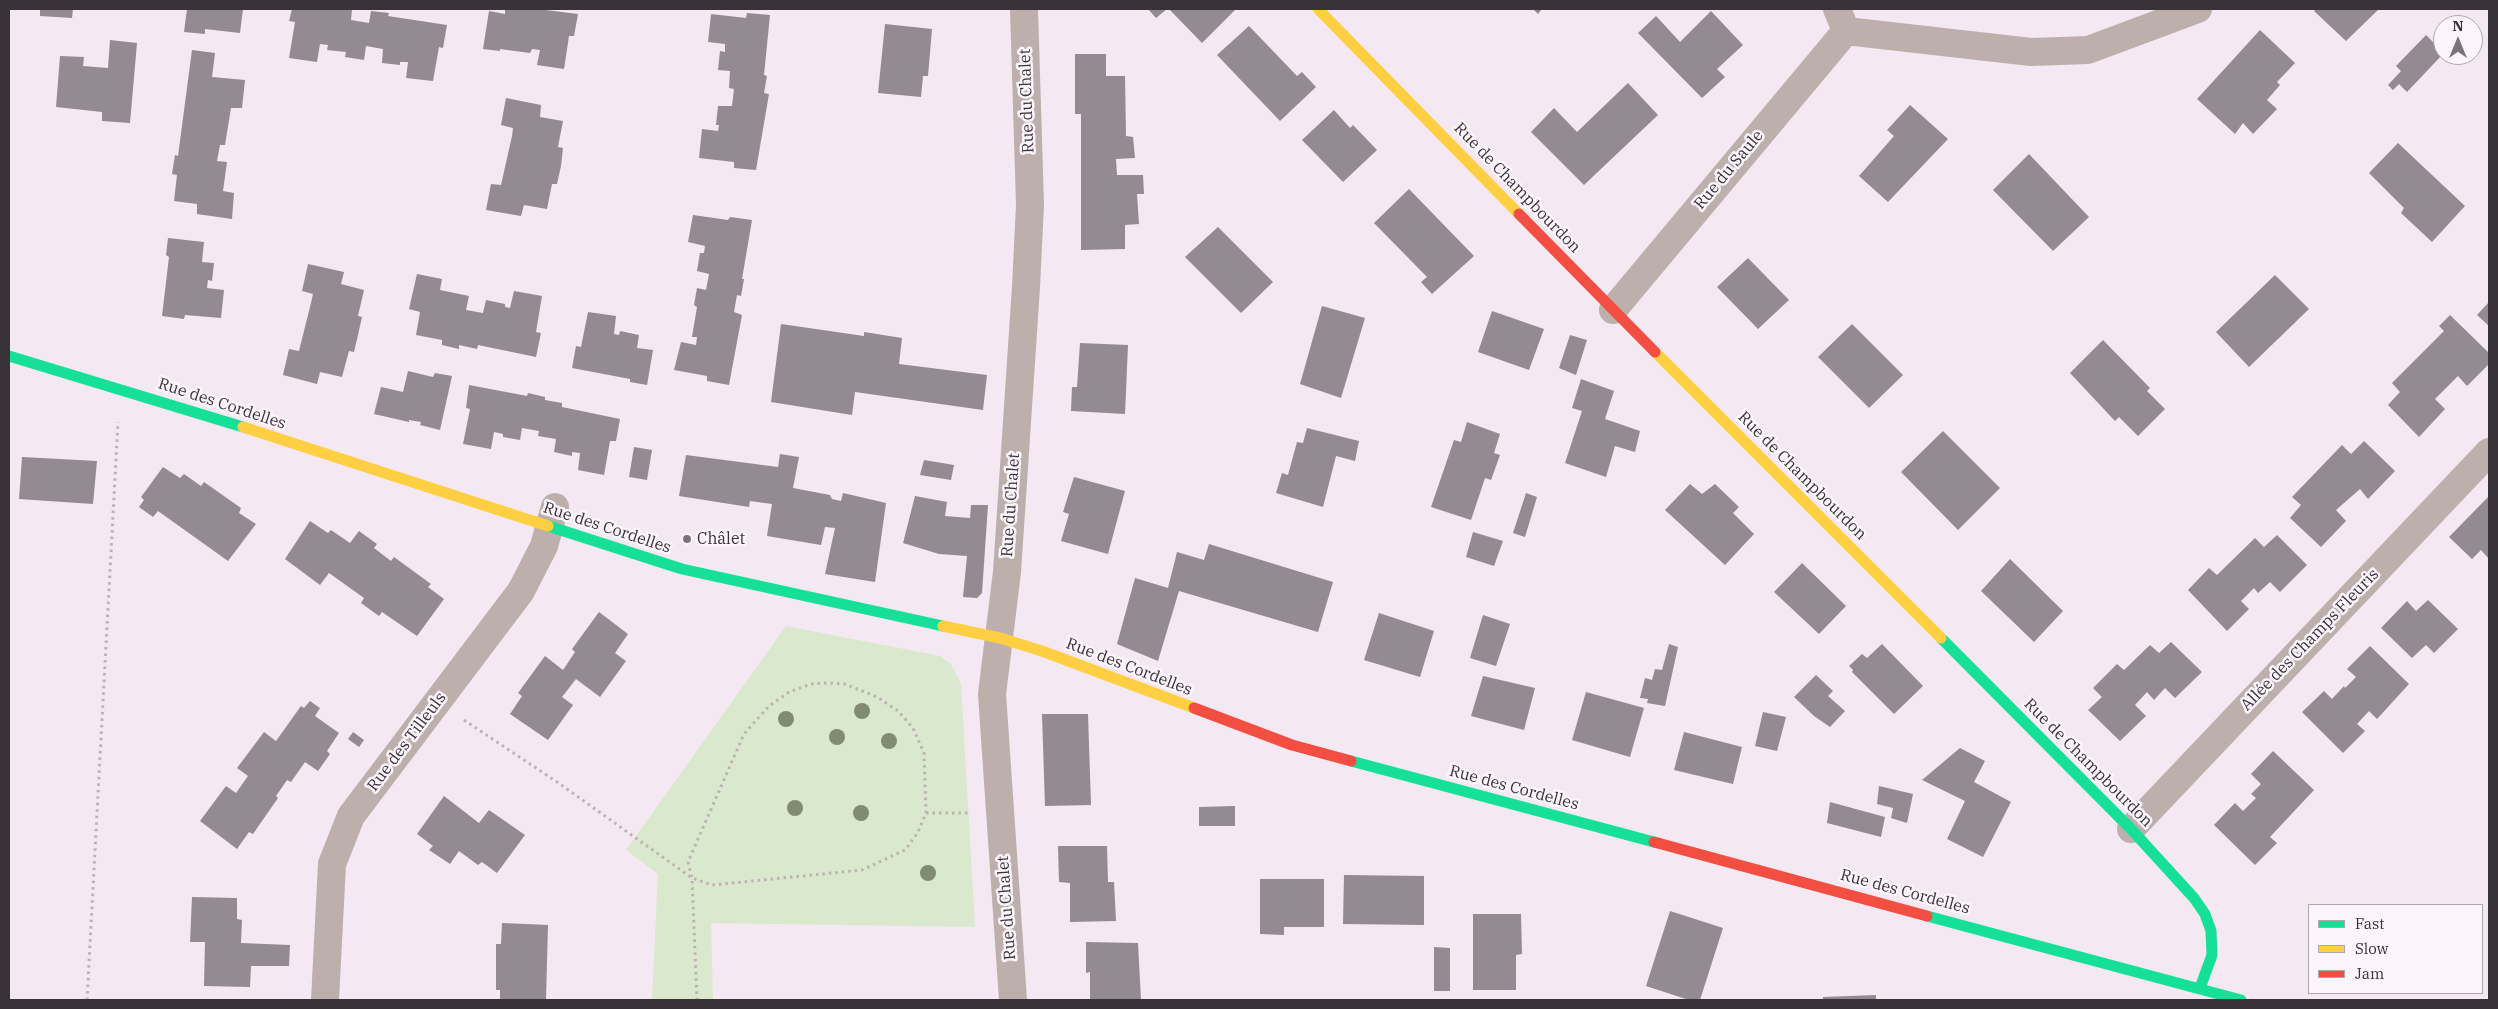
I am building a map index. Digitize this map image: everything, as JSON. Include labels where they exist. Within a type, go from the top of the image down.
[{"type":"street","name":"Rue du Chalet","points":[[1013,1000],[992,694],[1007,572],[1030,205],[1024,9]]},
{"type":"street","name":"Rue de Champbourdon","points":[[1318,9],[1613,310],[2131,829],[2194,898],[2205,914],[2211,931],[2212,955],[2200,988]]},
{"type":"street","name":"Rue du Saule","points":[[1613,310],[1841,20],[2032,52],[2088,50],[2198,9]]},
{"type":"street","name":"Rue des Cordelles","points":[[9,356],[553,517],[682,569],[1000,638],[1051,655],[1292,745],[2241,1000]]},
{"type":"street","name":"Allée des Champs Fleuris","points":[[2131,829],[2489,452]]},
{"type":"street","name":"Rue des Tilleuls","points":[[325,1000],[332,864],[351,816],[521,591],[544,546],[553,517]]},
{"type":"path","points":[[88,1000],[118,422],[123,389]]},
{"type":"path","points":[[436,702],[560,784],[692,878],[712,885],[862,870],[905,850],[918,834],[926,814],[924,753],[912,728],[898,711],[877,697],[845,684],[811,684],[789,692],[769,706],[744,734],[688,862],[692,878],[697,1000]]},
{"type":"path","points":[[926,814],[970,814]]},
{"type":"green space","points":[[786,626],[940,656],[951,664],[961,684],[975,927],[711,923],[713,1000],[652,1000],[658,874],[626,850]]},
{"type":"building","points":[[40,9],[73,9],[72,18],[40,16]]},
{"type":"building","points":[[187,9],[243,9],[240,33],[205,29],[205,34],[184,32]]},
{"type":"building","points":[[292,9],[352,9],[351,20],[369,23],[371,11],[389,13],[388,16],[447,25],[443,48],[439,47],[433,81],[406,78],[408,62],[400,62],[400,65],[382,63],[383,49],[366,46],[364,60],[345,57],[346,52],[327,50],[328,45],[320,44],[317,62],[289,58],[295,22],[289,21]]},
{"type":"building","points":[[505,9],[538,9],[578,14],[574,36],[569,36],[564,69],[537,65],[540,50],[532,49],[530,53],[483,49],[489,11],[505,14]]},
{"type":"building","points":[[1148,9],[1167,9],[1156,18]]},
{"type":"building","points":[[1169,9],[1233,9],[1235,10],[1202,43]]},
{"type":"building","points":[[1533,9],[1542,9],[1538,14]]},
{"type":"building","points":[[2316,9],[2379,9],[2346,41],[2314,11]]},
{"type":"building","points":[[1711,11],[1743,45],[1717,69],[1725,77],[1702,98],[1638,33],[1656,16],[1680,42]]},
{"type":"building","points":[[747,13],[770,15],[764,75],[767,76],[764,93],[769,94],[756,170],[734,168],[734,162],[699,158],[702,129],[718,131],[719,125],[716,125],[718,106],[732,106],[734,89],[729,88],[730,71],[718,70],[720,51],[725,52],[725,44],[708,42],[711,14],[746,18]]},
{"type":"building","points":[[885,24],[932,29],[928,76],[923,76],[921,97],[878,93]]},
{"type":"building","points":[[1249,26],[1297,76],[1302,72],[1316,87],[1280,121],[1217,55]]},
{"type":"building","points":[[2260,30],[2295,63],[2277,82],[2280,85],[2267,100],[2277,109],[2253,134],[2243,123],[2235,134],[2197,99]]},
{"type":"building","points":[[2426,35],[2433,42],[2433,65],[2407,92],[2399,84],[2393,90],[2388,85],[2401,71],[2396,66]]},
{"type":"building","points":[[110,40],[137,43],[130,123],[102,121],[102,112],[56,107],[60,56],[84,57],[83,66],[108,68]]},
{"type":"building","points":[[192,50],[215,53],[212,77],[245,80],[242,108],[231,108],[225,145],[220,145],[217,161],[227,162],[223,191],[234,193],[232,219],[197,214],[197,204],[174,201],[177,175],[172,174],[175,155],[178,156]]},
{"type":"building","points":[[1075,54],[1106,54],[1106,76],[1125,76],[1126,136],[1133,137],[1135,158],[1116,159],[1117,175],[1143,175],[1144,194],[1137,194],[1139,224],[1125,225],[1125,249],[1081,250],[1081,114],[1075,114]]},
{"type":"building","points":[[1628,83],[1658,115],[1584,185],[1531,132],[1554,108],[1577,132]]},
{"type":"building","points":[[506,98],[541,105],[540,117],[563,121],[558,147],[563,148],[561,166],[557,184],[552,184],[547,209],[524,205],[521,216],[486,210],[491,184],[501,185],[512,136],[513,128],[501,125]]},
{"type":"building","points":[[1910,105],[1948,139],[1888,202],[1859,176],[1894,136],[1887,130]]},
{"type":"building","points":[[1334,110],[1350,128],[1353,125],[1377,150],[1343,182],[1302,140]]},
{"type":"building","points":[[2398,143],[2465,206],[2432,242],[2401,213],[2404,208],[2369,173]]},
{"type":"building","points":[[2029,154],[2089,217],[2053,251],[1993,190]]},
{"type":"building","points":[[1409,189],[1474,256],[1432,294],[1421,282],[1427,277],[1374,223]]},
{"type":"building","points":[[693,215],[728,220],[730,217],[752,220],[741,296],[737,295],[734,312],[742,315],[729,385],[707,381],[707,376],[674,370],[681,342],[696,345],[697,337],[692,337],[697,307],[694,305],[697,288],[706,290],[709,274],[697,271],[700,253],[704,253],[705,246],[688,242]]},
{"type":"building","points":[[1218,227],[1273,282],[1241,313],[1185,257]]},
{"type":"building","points":[[168,238],[204,242],[202,262],[214,263],[212,281],[208,280],[207,288],[224,290],[221,318],[185,315],[184,319],[162,316],[169,257],[166,255]]},
{"type":"building","points":[[1748,258],[1789,300],[1758,329],[1717,287]]},
{"type":"building","points":[[308,264],[344,272],[341,284],[364,290],[358,316],[362,317],[354,352],[349,351],[342,377],[320,372],[317,384],[283,375],[289,349],[299,351],[311,303],[313,294],[302,291]]},
{"type":"building","points":[[417,274],[442,279],[440,290],[469,296],[466,310],[483,313],[486,300],[505,304],[505,307],[510,308],[514,291],[542,296],[536,332],[541,333],[536,357],[478,345],[477,349],[459,345],[459,349],[442,345],[442,340],[416,335],[420,312],[409,309]]},
{"type":"building","points":[[2275,275],[2309,309],[2249,367],[2216,332]]},
{"type":"building","points":[[2489,302],[2489,326],[2477,315]]},
{"type":"building","points":[[1322,306],[1365,318],[1341,398],[1300,384]]},
{"type":"building","points":[[1492,311],[1544,329],[1529,370],[1478,352]]},
{"type":"building","points":[[588,312],[616,316],[614,334],[619,335],[620,331],[639,335],[637,348],[653,350],[647,385],[630,382],[630,379],[572,368],[576,346],[581,347]]},
{"type":"building","points":[[2450,315],[2489,353],[2489,364],[2467,386],[2458,376],[2435,399],[2445,409],[2419,437],[2388,405],[2400,392],[2392,383],[2444,331],[2439,326]]},
{"type":"building","points":[[781,324],[864,336],[864,332],[902,338],[899,364],[987,375],[983,410],[855,392],[852,415],[771,402]]},
{"type":"building","points":[[1852,324],[1903,375],[1869,408],[1818,357]]},
{"type":"building","points":[[1570,335],[1587,340],[1576,375],[1559,368]]},
{"type":"building","points":[[2103,340],[2150,388],[2147,391],[2165,409],[2138,436],[2119,417],[2115,421],[2070,373]]},
{"type":"building","points":[[1080,343],[1128,345],[1125,414],[1071,411],[1072,387],[1077,387]]},
{"type":"building","points":[[408,371],[433,377],[435,373],[452,376],[440,430],[420,425],[421,422],[409,420],[409,422],[374,414],[381,387],[403,392]]},
{"type":"building","points":[[1581,379],[1614,391],[1605,419],[1640,431],[1635,452],[1615,446],[1606,477],[1565,463],[1582,411],[1572,408]]},
{"type":"building","points":[[469,385],[527,396],[528,393],[545,397],[545,400],[562,403],[562,407],[620,419],[616,441],[610,441],[604,475],[578,470],[580,453],[572,452],[572,456],[554,452],[556,439],[538,436],[539,431],[522,428],[520,440],[503,437],[503,434],[494,432],[491,449],[463,444],[470,409],[466,408]]},
{"type":"building","points":[[1467,422],[1500,434],[1494,453],[1500,455],[1491,480],[1485,478],[1471,520],[1431,507],[1454,440],[1461,442]]},
{"type":"building","points":[[1307,428],[1359,441],[1355,461],[1336,456],[1323,507],[1276,493],[1282,473],[1288,475],[1297,442],[1303,443]]},
{"type":"building","points":[[1943,431],[2000,488],[1958,530],[1901,472]]},
{"type":"building","points":[[2364,441],[2395,471],[2368,499],[2360,489],[2336,510],[2346,521],[2321,547],[2290,518],[2301,505],[2292,497],[2342,445],[2351,454]]},
{"type":"building","points":[[634,447],[652,450],[647,480],[629,477]]},
{"type":"building","points":[[780,454],[799,457],[793,488],[830,495],[832,499],[841,501],[843,493],[886,503],[875,582],[825,574],[835,528],[825,527],[821,545],[767,536],[772,504],[750,501],[749,507],[679,496],[686,455],[778,467]]},
{"type":"building","points":[[22,457],[97,461],[93,504],[19,499]]},
{"type":"building","points":[[924,460],[954,465],[951,480],[920,475]]},
{"type":"building","points":[[163,467],[180,478],[184,474],[201,486],[204,482],[241,508],[239,513],[256,524],[228,561],[158,511],[153,517],[139,507],[144,500],[141,497]]},
{"type":"building","points":[[1074,477],[1125,491],[1108,554],[1061,541],[1069,514],[1063,512]]},
{"type":"building","points":[[1690,484],[1702,494],[1715,484],[1739,507],[1733,513],[1754,534],[1725,565],[1665,510]]},
{"type":"building","points":[[1526,493],[1537,497],[1525,537],[1513,533]]},
{"type":"building","points":[[915,496],[947,502],[945,516],[970,518],[971,505],[988,505],[982,593],[977,598],[963,597],[967,556],[939,554],[903,543]]},
{"type":"building","points":[[2489,496],[2489,559],[2481,550],[2472,559],[2449,537]]},
{"type":"building","points":[[310,521],[328,533],[331,530],[350,543],[359,531],[377,544],[374,548],[391,561],[394,557],[431,584],[428,587],[444,599],[417,636],[382,612],[379,616],[361,603],[364,598],[329,573],[320,585],[285,559]]},
{"type":"building","points":[[1473,532],[1503,541],[1494,566],[1466,557]]},
{"type":"building","points":[[2277,535],[2307,565],[2280,592],[2270,582],[2258,593],[2254,588],[2241,601],[2249,609],[2227,631],[2188,590],[2209,568],[2217,575],[2255,538],[2264,547]]},
{"type":"building","points":[[1209,544],[1333,582],[1318,632],[1179,591],[1158,661],[1117,644],[1135,578],[1168,588],[1177,552],[1204,560]]},
{"type":"building","points":[[2010,559],[2063,611],[2034,642],[1981,591]]},
{"type":"building","points":[[1802,563],[1846,606],[1819,634],[1774,592]]},
{"type":"building","points":[[2428,600],[2458,629],[2434,653],[2426,645],[2412,658],[2381,628],[2407,601],[2416,611]]},
{"type":"building","points":[[599,612],[628,634],[615,653],[626,661],[600,697],[576,679],[562,697],[573,705],[548,740],[510,714],[522,696],[518,693],[545,656],[563,670],[575,652],[572,649]]},
{"type":"building","points":[[1379,613],[1434,631],[1420,677],[1364,660]]},
{"type":"building","points":[[1483,615],[1510,624],[1496,666],[1470,658]]},
{"type":"building","points":[[2171,642],[2202,672],[2175,698],[2165,688],[2154,700],[2147,692],[2135,705],[2146,716],[2120,741],[2088,710],[2102,697],[2093,688],[2117,664],[2124,670],[2150,645],[2159,653]]},
{"type":"building","points":[[1669,644],[1678,647],[1665,706],[1647,703],[1648,699],[1640,698],[1645,678],[1652,680],[1655,669],[1662,670]]},
{"type":"building","points":[[1882,644],[1923,686],[1894,714],[1852,672],[1853,670],[1849,666],[1862,654],[1867,658]]},
{"type":"building","points":[[2370,646],[2409,684],[2377,719],[2369,711],[2357,724],[2365,731],[2343,753],[2302,712],[2324,691],[2332,699],[2344,686],[2345,688],[2356,677],[2347,669]]},
{"type":"building","points":[[1816,675],[1833,691],[1828,696],[1845,711],[1830,727],[1814,716],[1794,697]]},
{"type":"building","points":[[1483,676],[1535,688],[1524,730],[1471,716]]},
{"type":"building","points":[[1586,692],[1644,708],[1630,757],[1572,740]]},
{"type":"building","points":[[310,701],[320,708],[315,716],[339,733],[327,751],[330,754],[318,771],[305,762],[291,782],[287,780],[276,796],[278,798],[253,834],[249,832],[237,849],[200,821],[226,786],[236,793],[248,776],[237,768],[264,732],[276,741],[301,706],[304,708]]},
{"type":"building","points":[[1763,712],[1786,717],[1777,751],[1755,746]]},
{"type":"building","points":[[1042,714],[1088,714],[1091,805],[1045,806]]},
{"type":"building","points":[[353,732],[364,740],[359,747],[348,739]]},
{"type":"building","points":[[1684,732],[1742,747],[1733,784],[1674,770]]},
{"type":"building","points":[[1960,748],[1985,761],[1974,782],[2011,802],[1983,857],[1947,839],[1965,801],[1922,780]]},
{"type":"building","points":[[2273,751],[2314,790],[2270,837],[2277,843],[2255,865],[2214,825],[2235,803],[2243,811],[2256,798],[2251,794],[2261,784],[2251,774]]},
{"type":"building","points":[[1879,786],[1913,794],[1907,823],[1891,818],[1893,808],[1877,804]]},
{"type":"building","points":[[444,796],[479,823],[489,810],[525,835],[497,873],[482,862],[478,865],[459,851],[450,864],[429,850],[433,846],[417,834]]},
{"type":"building","points":[[1830,802],[1885,817],[1881,837],[1827,823]]},
{"type":"building","points":[[1235,806],[1235,826],[1199,826],[1199,807]]},
{"type":"building","points":[[1058,846],[1107,846],[1108,882],[1114,882],[1116,921],[1070,922],[1070,883],[1059,882]]},
{"type":"building","points":[[1344,875],[1424,876],[1424,925],[1343,924]]},
{"type":"building","points":[[1260,879],[1324,879],[1324,927],[1284,927],[1284,935],[1260,934]]},
{"type":"building","points":[[192,897],[237,898],[237,919],[242,920],[241,943],[290,945],[289,966],[251,966],[250,987],[204,986],[205,942],[190,942]]},
{"type":"building","points":[[1670,911],[1723,928],[1700,1000],[1689,1000],[1646,986]]},
{"type":"building","points":[[1473,914],[1521,914],[1522,954],[1516,955],[1516,990],[1473,990]]},
{"type":"building","points":[[502,923],[548,925],[546,1000],[500,1000],[500,990],[496,990],[496,944],[501,944]]},
{"type":"building","points":[[1086,942],[1138,943],[1141,1000],[1090,1000],[1090,972],[1086,973]]},
{"type":"building","points":[[1434,947],[1450,948],[1450,991],[1434,991]]},
{"type":"building","points":[[1876,995],[1876,1000],[1823,1000],[1823,997]]},
{"type":"traffic: fast","points":[[9,356],[243,427]]},
{"type":"traffic: fast","points":[[548,526],[682,569],[943,626]]},
{"type":"traffic: fast","points":[[1941,638],[2131,829],[2194,898],[2205,914],[2211,931],[2212,955],[2200,988]]},
{"type":"traffic: fast","points":[[1351,761],[1654,842]]},
{"type":"traffic: fast","points":[[1927,916],[2241,1000]]},
{"type":"traffic: slow","points":[[1318,9],[1519,214]]},
{"type":"traffic: slow","points":[[1655,352],[1941,638]]},
{"type":"traffic: slow","points":[[243,427],[548,526]]},
{"type":"traffic: slow","points":[[943,626],[1000,638],[1042,651],[1194,708]]},
{"type":"traffic: jam","points":[[1519,214],[1655,352]]},
{"type":"traffic: jam","points":[[1194,708],[1292,745],[1351,761]]},
{"type":"traffic: jam","points":[[1654,842],[1927,916]]},
{"type":"place","name":"Châlet","points":[[687,539]]}]
